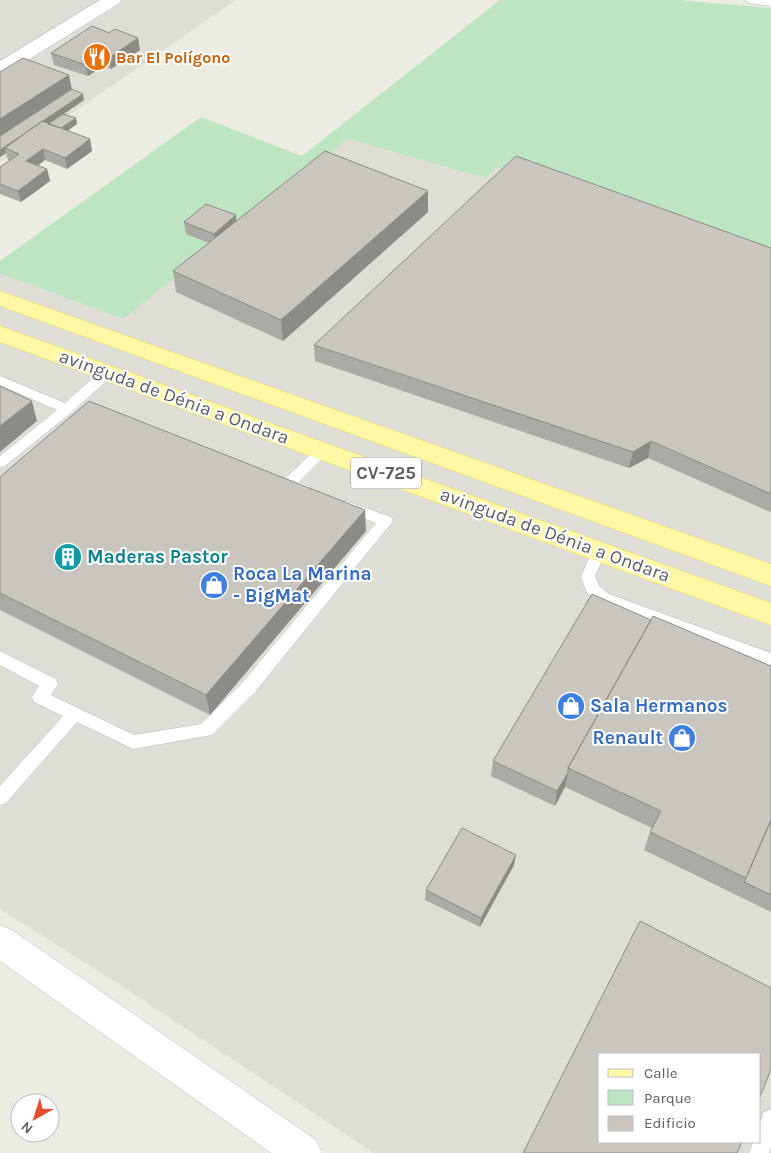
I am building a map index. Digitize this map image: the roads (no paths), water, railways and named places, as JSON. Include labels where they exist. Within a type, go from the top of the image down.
[{"type":"main road","name":"avinguda de Dénia a Ondara","points":[[0,298],[771,575]]},
{"type":"main road","name":"avinguda de Dénia a Ondara","points":[[0,334],[771,614]]},
{"type":"street","points":[[0,69],[112,0]]},
{"type":"street","points":[[4,950],[303,1153]]},
{"type":"lane","points":[[750,0],[771,3]]},
{"type":"lane","points":[[0,463],[67,409],[107,373]]},
{"type":"lane","points":[[0,380],[67,409]]},
{"type":"lane","points":[[316,494],[289,484],[323,450]]},
{"type":"lane","points":[[0,657],[50,684],[40,697],[133,742],[206,730],[249,687],[386,521],[333,501]]},
{"type":"lane","points":[[599,552],[588,576],[592,589],[604,598],[771,660]]},
{"type":"lane","points":[[0,798],[75,713]]},
{"type":"lane","points":[[759,1153],[771,1119]]},
{"type":"place","name":"Bar El Polígono","points":[[97,57]]},
{"type":"place","name":"Maderas Pastor","points":[[68,557]]},
{"type":"place","name":"Roca La Marina - BigMat","points":[[214,585]]},
{"type":"place","name":"Sala Hermanos","points":[[571,706]]},
{"type":"place","name":"Renault","points":[[682,738]]}]
